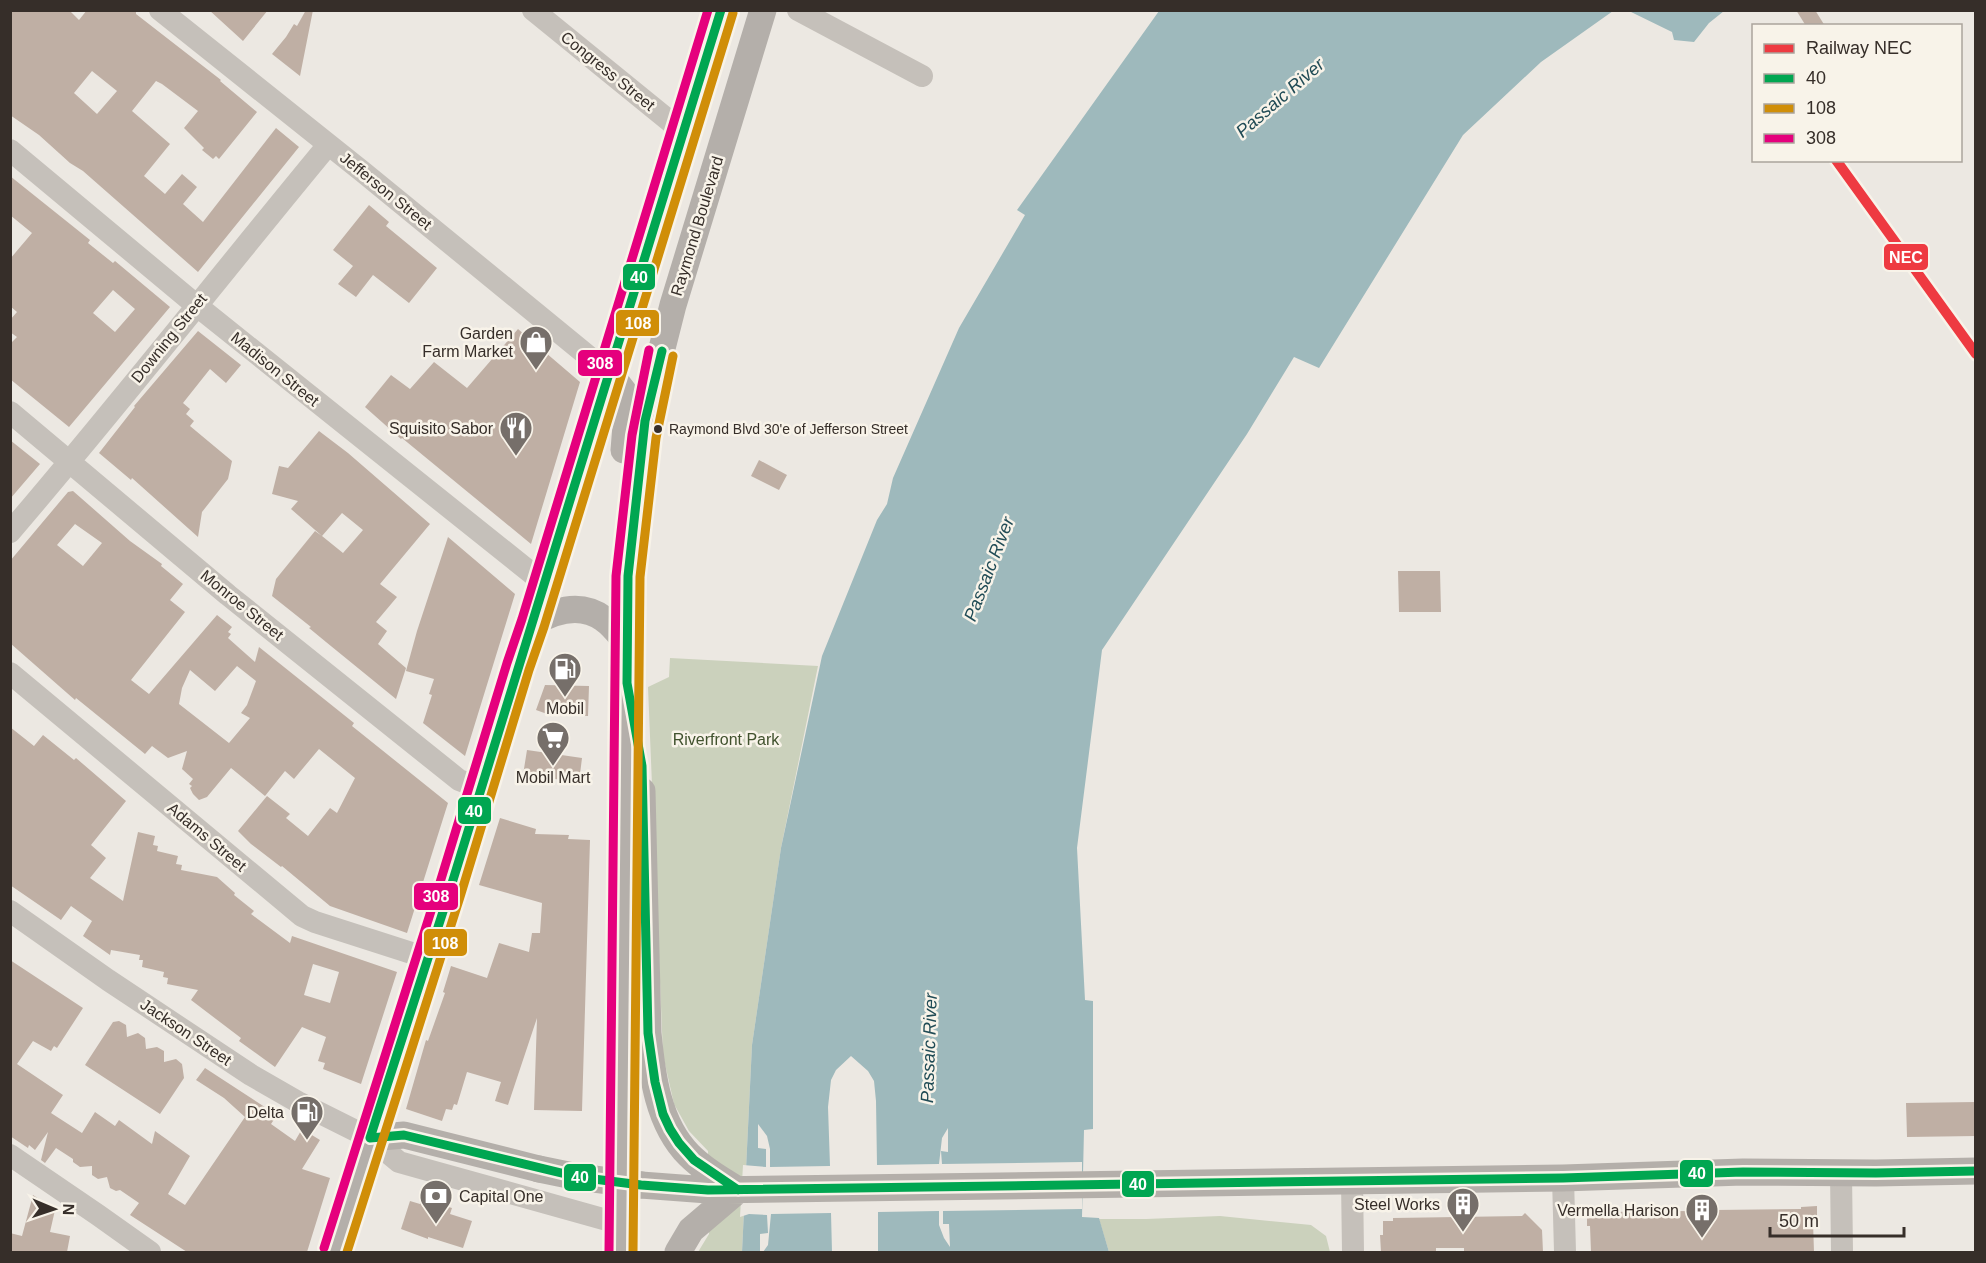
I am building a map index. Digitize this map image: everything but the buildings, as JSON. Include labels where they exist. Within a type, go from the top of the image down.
[{"type":"main road","points":[[334,1252],[533,623],[721,10]]},
{"type":"main road","name":"Raymond Boulevard","points":[[621,1252],[628,576],[638,476],[650,397],[673,305],[763,10]]},
{"type":"main road","points":[[610,374],[628,401],[618,508],[628,576]]},
{"type":"main road","points":[[533,623],[549,614],[572,608],[589,610],[605,619],[627,643]]},
{"type":"main road","points":[[627,683],[642,766],[648,1033],[652,1073],[661,1107],[674,1135],[708,1193]]},
{"type":"main road","points":[[370,1138],[404,1135],[578,1177],[708,1193],[738,1190],[1563,1178],[1743,1172],[1976,1171]]},
{"type":"main road","points":[[678,1252],[708,1193]]},
{"type":"street","name":"Jefferson Street","points":[[160,10],[610,374]]},
{"type":"street","name":"Congress Street","points":[[532,10],[683,132]]},
{"type":"street","points":[[798,10],[922,76]]},
{"type":"street","name":"Downing Street","points":[[10,532],[70,462],[328,145]]},
{"type":"street","name":"Madison Street","points":[[10,150],[196,305],[545,584]]},
{"type":"street","name":"Monroe Street","points":[[10,412],[228,595],[459,780],[480,788]]},
{"type":"street","name":"Adams Street","points":[[10,673],[302,916],[427,958]]},
{"type":"street","name":"Jackson Street","points":[[13,920],[251,1075],[298,1102],[370,1138],[399,1162],[621,1224]]},
{"type":"street","points":[[10,1155],[150,1252]]},
{"type":"street","points":[[1841,1173],[1842,1252]]},
{"type":"street","points":[[1563,1178],[1565,1252]]},
{"type":"street","points":[[1352,1181],[1353,1252]]},
{"type":"green space","name":"Riverfront Park","points":[[670,658],[818,666],[781,848],[752,1045],[742,1252],[698,1252],[709,1234],[708,1151],[689,1131],[674,1104],[663,1055],[648,687],[669,677]]},
{"type":"green space","points":[[1220,1216],[1311,1225],[1326,1236],[1330,1252],[1109,1252],[1099,1219],[1146,1219]]},
{"type":"water","name":"Passaic River","points":[[1159,11],[1613,11],[1541,62],[1463,135],[1319,368],[1294,357],[1247,434],[1102,650],[1077,848],[1085,1000],[1093,1001],[1093,1129],[1084,1130],[1082,1217],[1099,1218],[1109,1252],[742,1252],[752,1045],[781,848],[822,656],[877,520],[887,504],[893,478],[959,328],[1025,215],[1017,210]]},
{"type":"water","points":[[1629,11],[1724,11],[1709,23],[1694,42],[1674,40],[1672,32]]},
{"type":"pier","points":[[851,1056],[868,1071],[874,1081],[877,1165],[939,1164],[942,1138],[948,1128],[948,1152],[941,1151],[942,1164],[1082,1162],[1082,1209],[943,1211],[943,1224],[949,1224],[950,1247],[939,1225],[939,1211],[878,1212],[878,1252],[832,1252],[831,1213],[771,1214],[768,1245],[763,1252],[760,1252],[760,1234],[768,1233],[767,1215],[749,1214],[740,1217],[743,1165],[766,1167],[766,1149],[758,1148],[758,1124],[767,1136],[770,1167],[830,1166],[828,1107],[831,1080],[836,1070]]},
{"type":"rail line","name":"NEC","points":[[1837,162],[1976,354]]},
{"type":"transit line","name":"308","points":[[324,1248],[522,619],[708,10]]},
{"type":"transit line","name":"40","points":[[721,10],[449,893],[370,1138],[404,1135],[578,1177],[708,1190],[1563,1178],[1743,1172],[1976,1171]]},
{"type":"transit line","name":"108","points":[[347,1252],[460,897],[733,13]]},
{"type":"transit line","name":"308","points":[[609,1252],[616,576],[632,435],[649,350]]},
{"type":"transit line","name":"40","points":[[662,351],[645,421],[628,576],[627,683],[642,766],[648,1033],[655,1082],[663,1114],[670,1129],[694,1160],[738,1190]]},
{"type":"transit line","name":"108","points":[[633,1252],[640,577],[656,438],[673,356]]},
{"type":"place","name":"Garden Farm Market","points":[[536,371]]},
{"type":"place","name":"Raymond Blvd 30'e of Jefferson Street","points":[[658,429]]},
{"type":"place","name":"Squisito Sabor","points":[[516,457]]},
{"type":"place","name":"Mobil","points":[[565,698]]},
{"type":"place","name":"Mobil Mart","points":[[553,767]]},
{"type":"place","name":"Delta","points":[[307,1141]]},
{"type":"place","name":"Capital One","points":[[436,1225]]},
{"type":"place","name":"Steel Works","points":[[1463,1233]]},
{"type":"place","name":"Vermella Harison","points":[[1702,1239]]}]
